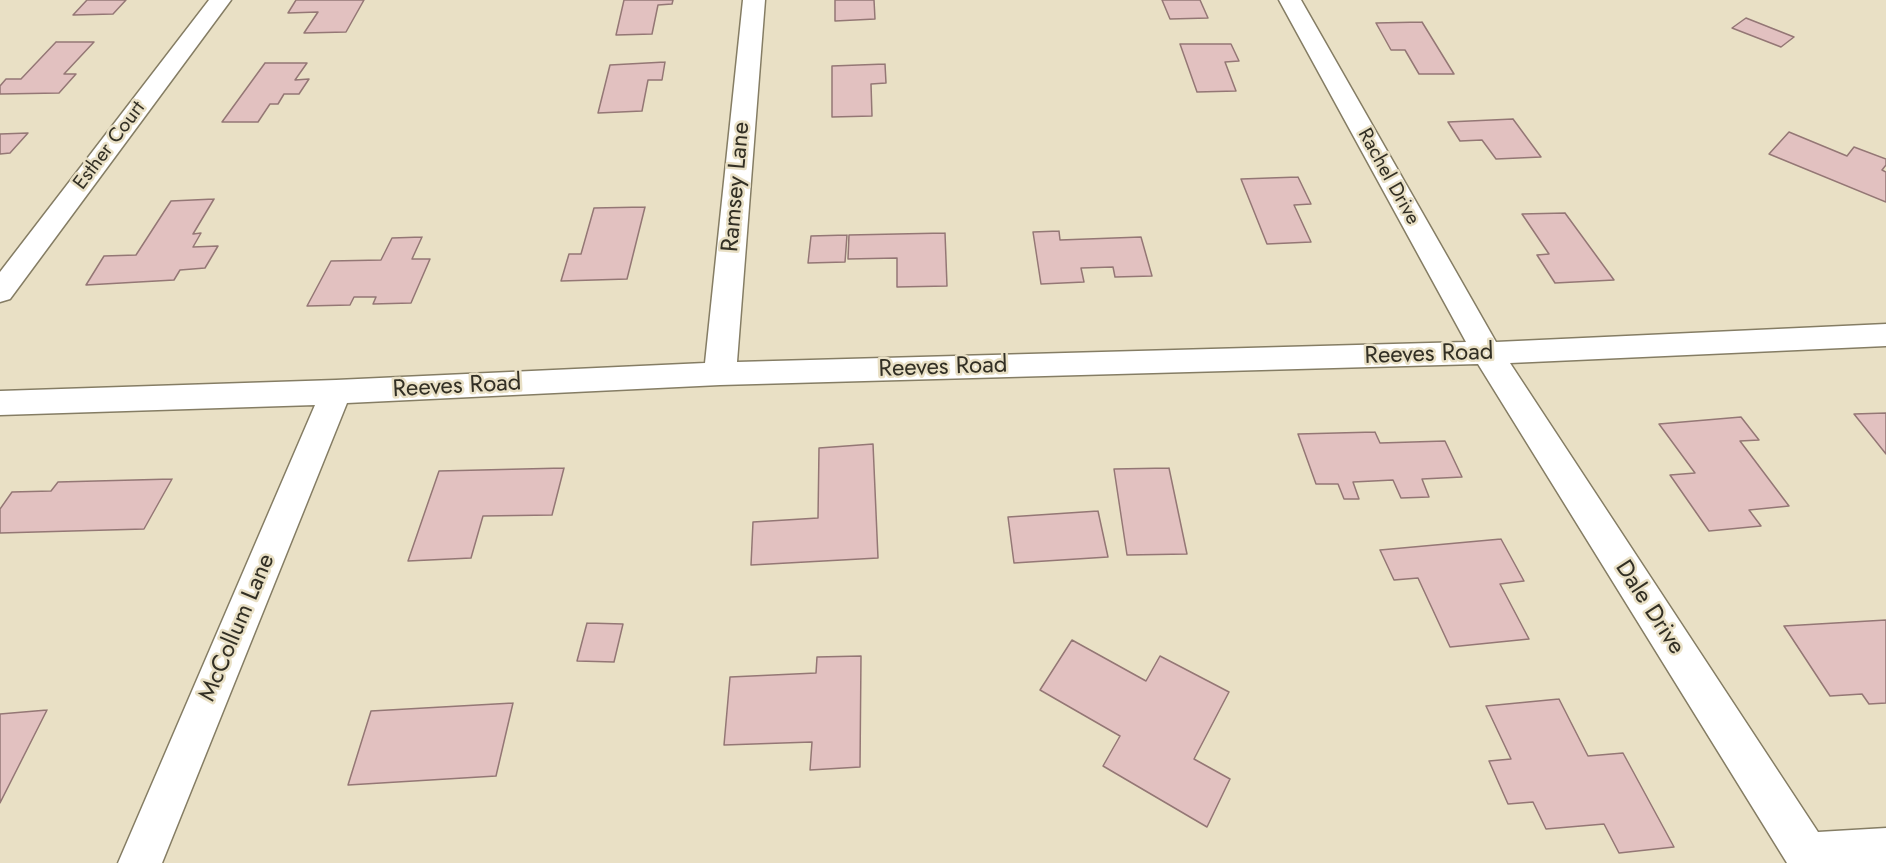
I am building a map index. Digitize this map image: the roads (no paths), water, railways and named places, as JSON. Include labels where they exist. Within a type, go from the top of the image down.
[{"type":"street","name":"Esther Court","points":[[0,292],[220,0]]},
{"type":"street","name":"Ramsey Lane","points":[[720,375],[754,0]]},
{"type":"street","name":"Rachel Drive","points":[[1290,0],[1487,353]]},
{"type":"street","name":"Reeves Road","points":[[0,403],[336,392],[720,375],[1487,353],[1886,335]]},
{"type":"street","name":"Dale Drive","points":[[1487,353],[1809,859]]},
{"type":"street","name":"McCollum Lane","points":[[140,863],[336,392]]},
{"type":"street","points":[[1809,859],[1886,850]]}]
